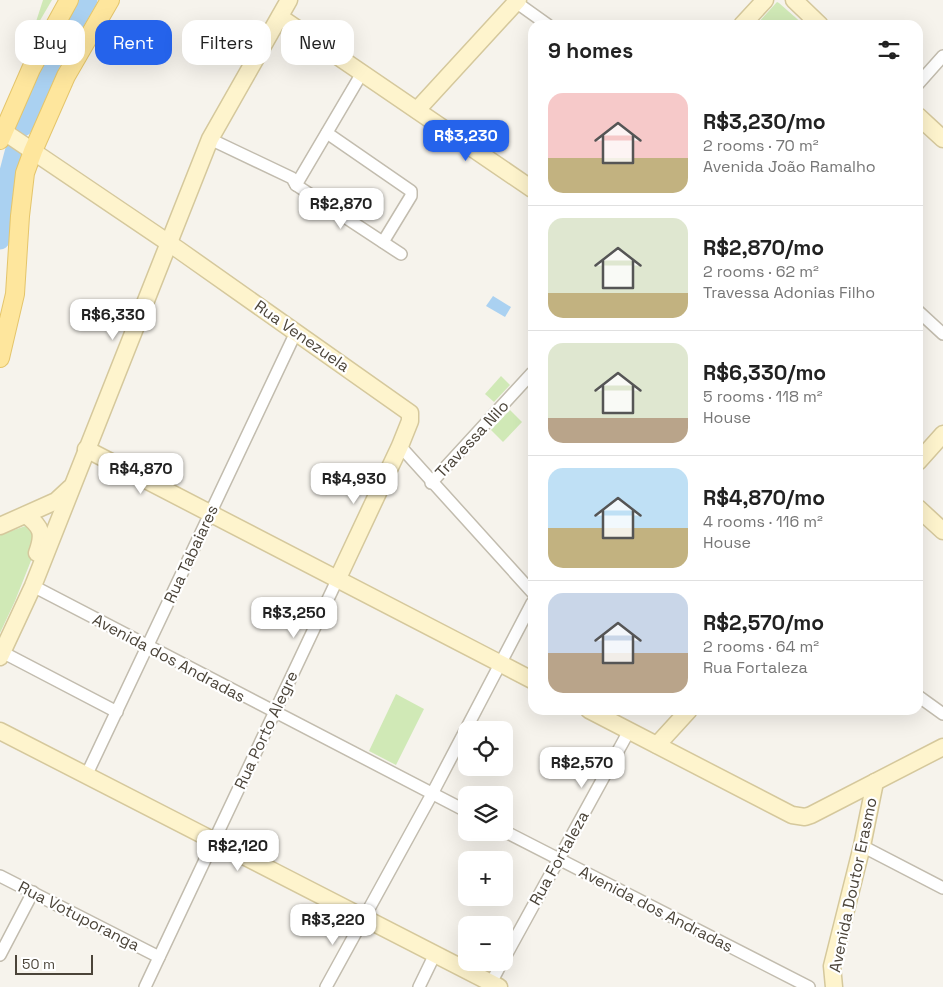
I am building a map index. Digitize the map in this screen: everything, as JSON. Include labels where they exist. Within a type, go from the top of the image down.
[{"type":"main road","points":[[1,133],[31,69],[69,0]]},
{"type":"main road","points":[[0,358],[15,294],[22,188],[33,151],[66,76],[110,0]]},
{"type":"street","points":[[117,712],[1,654],[32,586],[210,139],[289,0]]},
{"type":"street","points":[[747,20],[765,0]]},
{"type":"street","points":[[794,0],[815,20]]},
{"type":"street","points":[[417,110],[516,1],[541,20]]},
{"type":"street","points":[[280,17],[528,186]]},
{"type":"street","points":[[923,78],[943,56]]},
{"type":"street","points":[[296,185],[362,73]]},
{"type":"street","points":[[923,121],[943,139]]},
{"type":"street","name":"Rua Venezuela","points":[[1,133],[33,151],[179,250],[407,409],[410,413],[410,421],[400,446]]},
{"type":"street","points":[[327,133],[412,190],[412,196],[383,242]]},
{"type":"street","points":[[210,139],[292,178],[296,185],[401,254]]},
{"type":"street","points":[[923,316],[943,334]]},
{"type":"street","name":"Rua Tabaiares","points":[[86,776],[296,332]]},
{"type":"street","name":"Travessa Nilo","points":[[432,483],[528,378]]},
{"type":"street","points":[[923,456],[943,434]]},
{"type":"street","points":[[400,446],[528,588]]},
{"type":"street","name":"Rua Porto Alegre","points":[[144,987],[400,446]]},
{"type":"street","points":[[86,449],[528,678]]},
{"type":"street","points":[[0,526],[56,501],[70,488]]},
{"type":"street","points":[[923,513],[943,531]]},
{"type":"street","points":[[15,622],[41,539],[39,527],[26,515]]},
{"type":"street","name":"Avenida dos Andradas","points":[[32,586],[458,807]]},
{"type":"street","points":[[326,987],[432,794],[528,611]]},
{"type":"street","points":[[923,700],[943,714]]},
{"type":"street","points":[[599,715],[792,815],[805,817],[943,747]]},
{"type":"street","points":[[657,746],[685,715]]},
{"type":"street","name":"Rua Fortaleza","points":[[513,942],[629,731]]},
{"type":"street","points":[[0,732],[495,985],[499,971]]},
{"type":"street","name":"Avenida Doutor Erasmo","points":[[834,987],[832,966],[862,846],[875,782]]},
{"type":"street","name":"Avenida dos Andradas","points":[[513,836],[810,987]]},
{"type":"street","points":[[862,846],[943,888]]},
{"type":"street","name":"Rua Votuporanga","points":[[0,876],[159,956]]},
{"type":"street","points":[[0,955],[33,892]]},
{"type":"street","points":[[419,987],[434,954]]},
{"type":"green space","points":[[43,0],[52,0],[40,20],[37,20]]},
{"type":"green space","points":[[777,2],[798,20],[761,20]]},
{"type":"green space","points":[[501,376],[510,385],[494,402],[485,394]]},
{"type":"green space","points":[[510,410],[522,422],[503,442],[491,430]]},
{"type":"green space","points":[[31,524],[38,543],[0,633],[0,535]]},
{"type":"green space","points":[[396,694],[424,709],[396,765],[369,751]]},
{"type":"water","points":[[493,296],[511,307],[505,317],[486,306]]},
{"type":"waterway","points":[[23,127],[51,63],[88,0]]},
{"type":"waterway","points":[[0,240],[6,183],[15,149]]}]
